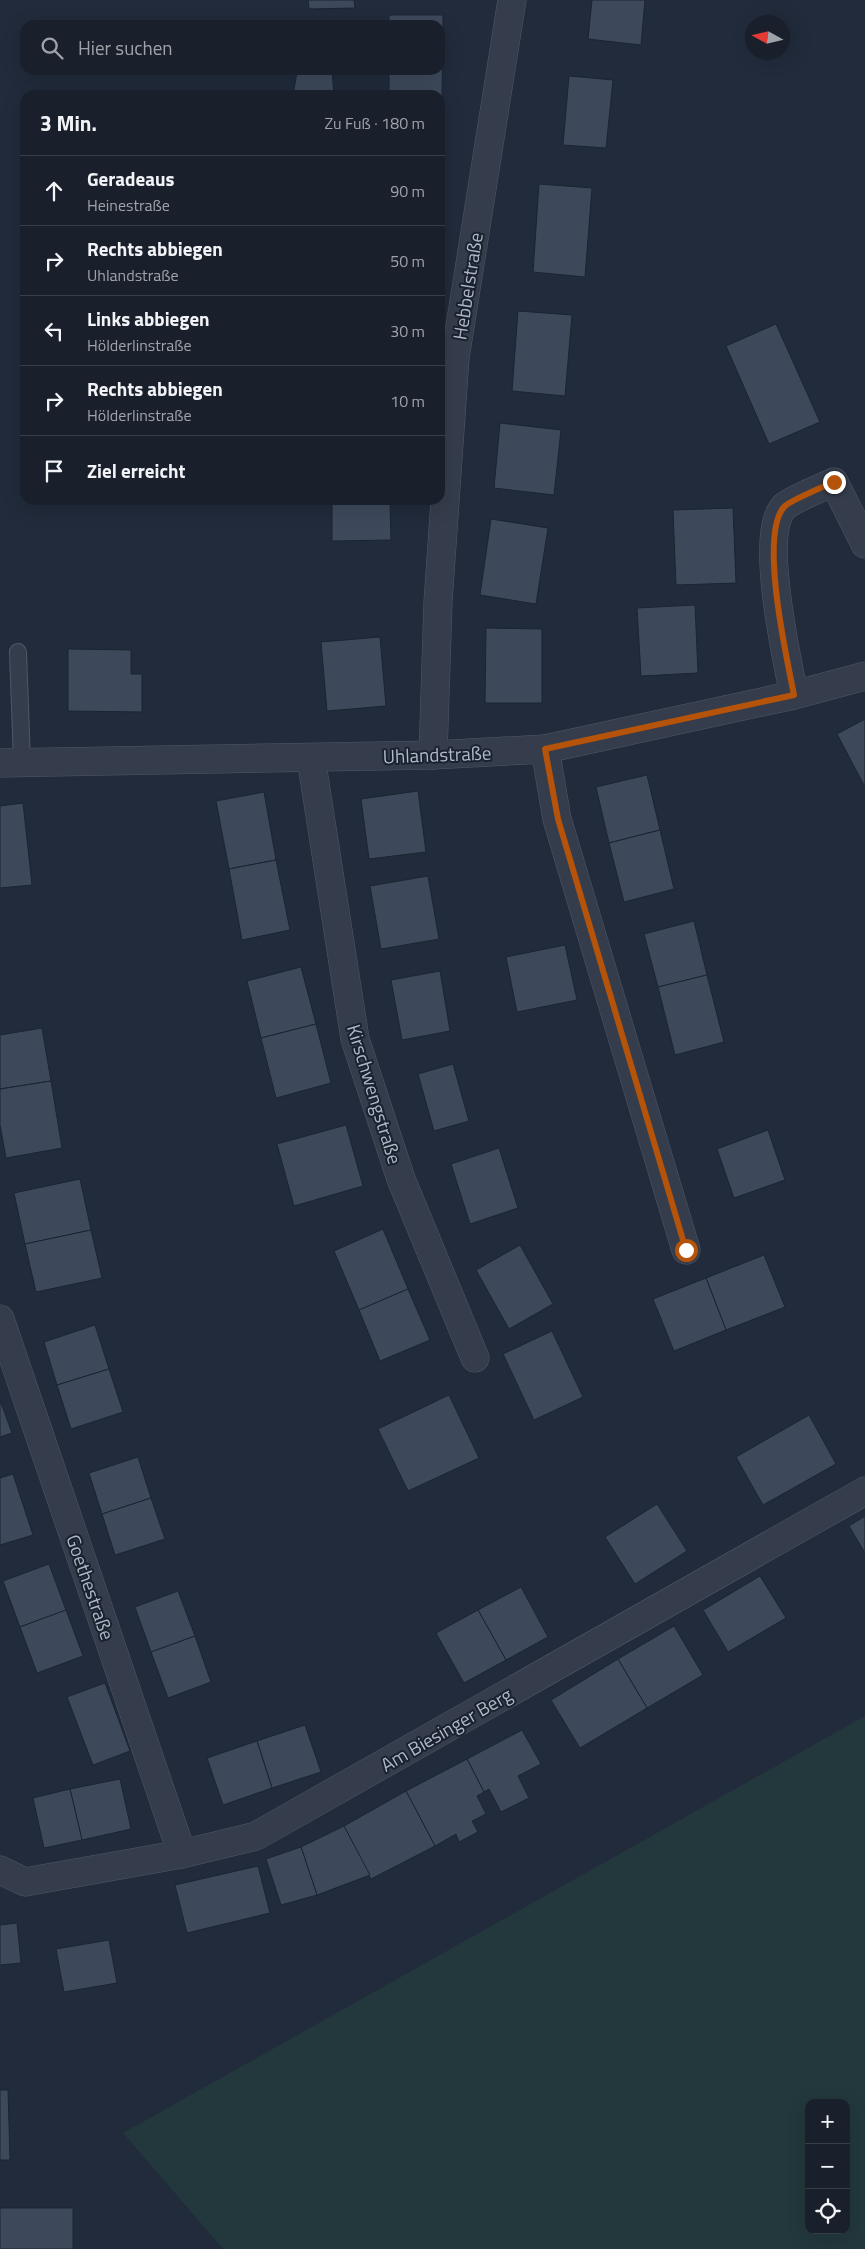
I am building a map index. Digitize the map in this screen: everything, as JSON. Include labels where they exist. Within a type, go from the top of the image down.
[{"type":"street","name":"Hebbelstraße","points":[[445,502],[455,358],[512,0]]},
{"type":"street","points":[[794,695],[776,598],[775,526],[785,506],[834,482],[865,544]]},
{"type":"street","name":"Hebbelstraße","points":[[433,755],[438,602],[445,505]]},
{"type":"street","name":"Uhlandstraße","points":[[11,762],[311,758],[433,755],[545,749],[794,695],[865,676]]},
{"type":"street","points":[[545,749],[558,819],[686,1250]]},
{"type":"street","name":"Kirschwengstraße","points":[[311,758],[355,1039],[401,1179],[475,1358]]},
{"type":"street","name":"Goethestraße","points":[[0,1319],[182,1854]]},
{"type":"street","name":"Am Biesinger Berg","points":[[0,1870],[25,1882],[182,1854],[256,1836],[865,1491]]},
{"type":"lane","points":[[11,762],[18,652]]},
{"type":"green space","points":[[865,1716],[865,2249],[223,2249],[123,2133]]},
{"type":"building","points":[[308,0],[354,0],[355,8],[309,9]]},
{"type":"building","points":[[592,0],[645,0],[641,45],[588,39]]},
{"type":"building","points":[[389,15],[443,15],[443,20],[389,20]]},
{"type":"building","points":[[296,75],[332,75],[334,90],[294,90]]},
{"type":"building","points":[[389,75],[442,75],[442,90],[389,90]]},
{"type":"building","points":[[569,76],[613,80],[606,148],[563,145]]},
{"type":"building","points":[[539,184],[592,188],[585,277],[533,272]]},
{"type":"building","points":[[518,311],[572,315],[565,396],[512,391]]},
{"type":"building","points":[[776,324],[820,422],[769,444],[726,346]]},
{"type":"building","points":[[500,423],[561,430],[554,495],[494,488]]},
{"type":"building","points":[[332,505],[390,505],[391,540],[332,541]]},
{"type":"building","points":[[733,508],[736,583],[676,585],[673,510]]},
{"type":"building","points":[[491,519],[548,528],[536,604],[480,595]]},
{"type":"building","points":[[695,605],[698,673],[641,676],[637,608]]},
{"type":"building","points":[[486,628],[542,629],[542,703],[485,703]]},
{"type":"building","points":[[380,637],[386,706],[327,711],[321,642]]},
{"type":"building","points":[[68,649],[131,650],[131,674],[142,674],[142,712],[68,711]]},
{"type":"building","points":[[865,719],[865,787],[837,734]]},
{"type":"building","points":[[647,775],[660,830],[609,843],[596,787]]},
{"type":"building","points":[[418,791],[426,852],[369,859],[361,799]]},
{"type":"building","points":[[264,792],[276,860],[229,869],[216,801]]},
{"type":"building","points":[[23,803],[32,885],[0,888],[0,806]]},
{"type":"building","points":[[660,830],[674,889],[624,902],[609,843]]},
{"type":"building","points":[[276,860],[290,930],[242,940],[229,869]]},
{"type":"building","points":[[428,876],[439,939],[381,949],[370,886]]},
{"type":"building","points":[[694,921],[707,975],[658,987],[644,934]]},
{"type":"building","points":[[565,945],[577,1000],[517,1012],[506,957]]},
{"type":"building","points":[[301,967],[316,1024],[261,1038],[247,981]]},
{"type":"building","points":[[440,971],[450,1031],[402,1040],[391,980]]},
{"type":"building","points":[[707,975],[724,1042],[675,1055],[658,987]]},
{"type":"building","points":[[316,1024],[331,1083],[276,1098],[261,1038]]},
{"type":"building","points":[[42,1028],[51,1081],[0,1089],[0,1035]]},
{"type":"building","points":[[453,1064],[469,1121],[434,1131],[418,1074]]},
{"type":"building","points":[[51,1081],[62,1148],[6,1158],[0,1125],[0,1089]]},
{"type":"building","points":[[346,1125],[363,1186],[294,1206],[277,1144]]},
{"type":"building","points":[[768,1130],[785,1180],[734,1198],[717,1149]]},
{"type":"building","points":[[499,1148],[518,1208],[470,1224],[451,1164]]},
{"type":"building","points":[[80,1179],[91,1230],[25,1244],[14,1193]]},
{"type":"building","points":[[383,1229],[408,1289],[359,1310],[334,1251]]},
{"type":"building","points":[[91,1230],[102,1278],[36,1292],[25,1244]]},
{"type":"building","points":[[520,1245],[553,1304],[509,1329],[476,1270]]},
{"type":"building","points":[[764,1255],[785,1307],[726,1330],[706,1278]]},
{"type":"building","points":[[706,1278],[726,1330],[674,1351],[653,1299]]},
{"type":"building","points":[[408,1289],[430,1340],[380,1361],[359,1310]]},
{"type":"building","points":[[95,1325],[109,1369],[57,1385],[44,1342]]},
{"type":"building","points":[[552,1331],[583,1397],[534,1420],[503,1354]]},
{"type":"building","points":[[109,1369],[123,1412],[71,1429],[57,1385]]},
{"type":"building","points":[[449,1395],[479,1458],[408,1491],[378,1429]]},
{"type":"building","points":[[0,1400],[12,1433],[0,1437]]},
{"type":"building","points":[[809,1415],[836,1464],[763,1505],[736,1457]]},
{"type":"building","points":[[138,1457],[151,1498],[102,1514],[89,1473]]},
{"type":"building","points":[[13,1474],[33,1535],[0,1545],[0,1478]]},
{"type":"building","points":[[151,1498],[165,1539],[115,1555],[102,1514]]},
{"type":"building","points":[[657,1504],[687,1551],[635,1584],[605,1537]]},
{"type":"building","points":[[865,1516],[865,1553],[849,1526]]},
{"type":"building","points":[[49,1564],[66,1610],[20,1627],[3,1581]]},
{"type":"building","points":[[760,1576],[786,1618],[728,1652],[703,1610]]},
{"type":"building","points":[[521,1587],[548,1637],[506,1660],[478,1610]]},
{"type":"building","points":[[178,1591],[195,1636],[151,1652],[135,1607]]},
{"type":"building","points":[[66,1610],[83,1656],[37,1673],[20,1627]]},
{"type":"building","points":[[478,1610],[506,1660],[464,1683],[436,1633]]},
{"type":"building","points":[[674,1626],[703,1675],[647,1708],[618,1659]]},
{"type":"building","points":[[195,1636],[211,1682],[168,1698],[151,1652]]},
{"type":"building","points":[[618,1659],[647,1708],[580,1748],[551,1700]]},
{"type":"building","points":[[105,1683],[130,1751],[93,1765],[67,1697]]},
{"type":"building","points":[[305,1725],[321,1772],[272,1788],[257,1741]]},
{"type":"building","points":[[522,1730],[541,1764],[518,1776],[529,1798],[501,1812],[489,1789],[484,1792],[467,1759]]},
{"type":"building","points":[[257,1741],[272,1788],[223,1805],[207,1758]]},
{"type":"building","points":[[467,1759],[484,1792],[477,1796],[486,1814],[472,1821],[478,1832],[459,1842],[456,1834],[435,1846],[406,1791]]},
{"type":"building","points":[[120,1779],[131,1829],[82,1840],[70,1789]]},
{"type":"building","points":[[70,1789],[82,1840],[44,1848],[33,1798]]},
{"type":"building","points":[[406,1791],[435,1846],[371,1879],[344,1826]]},
{"type":"building","points":[[344,1826],[370,1875],[317,1895],[301,1847]]},
{"type":"building","points":[[301,1847],[317,1895],[281,1905],[266,1859]]},
{"type":"building","points":[[258,1866],[270,1913],[187,1933],[175,1885]]},
{"type":"building","points":[[17,1923],[21,1963],[0,1965],[0,1925]]},
{"type":"building","points":[[109,1940],[117,1983],[64,1992],[56,1949]]},
{"type":"building","points":[[0,2090],[8,2090],[10,2160],[0,2160]]},
{"type":"building","points":[[0,2208],[73,2208],[73,2249],[0,2249]]},
{"type":"route","points":[[686,1250],[558,819],[545,749],[794,695],[776,598],[775,526],[785,506],[834,482]]}]
